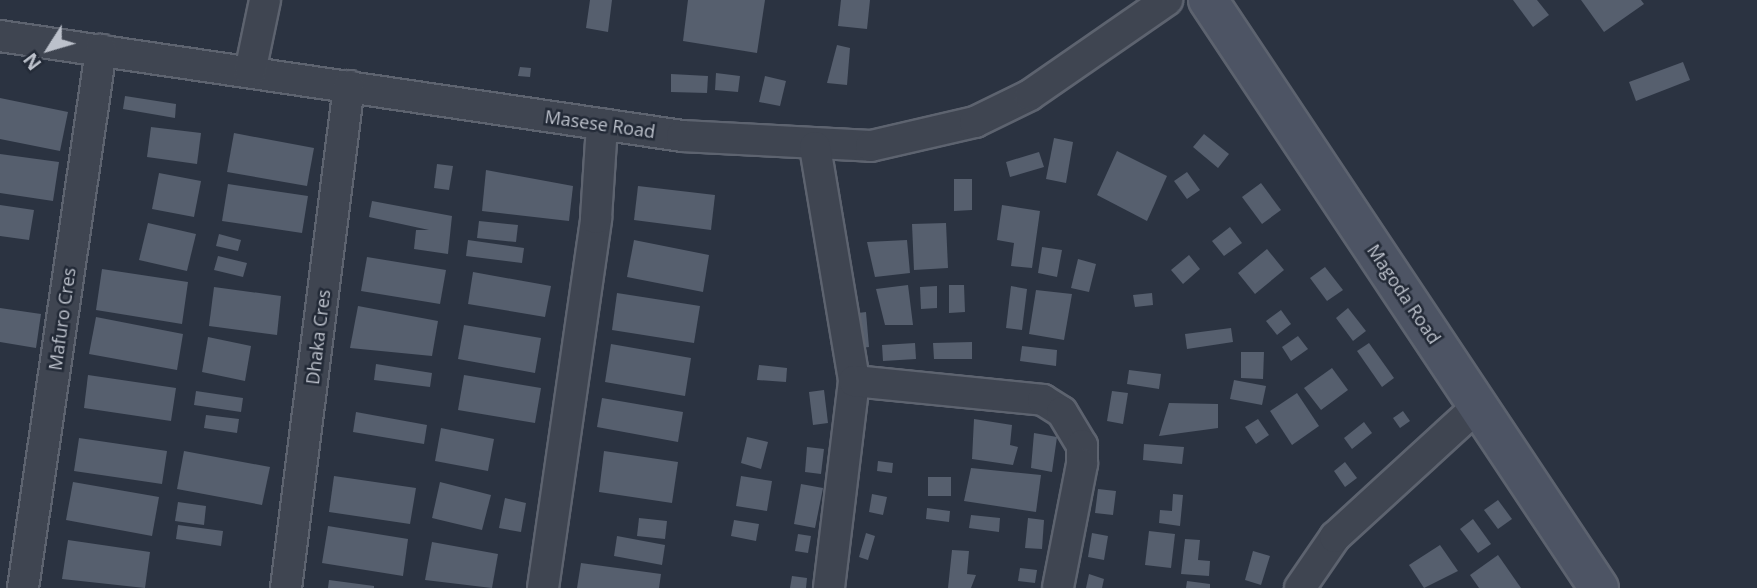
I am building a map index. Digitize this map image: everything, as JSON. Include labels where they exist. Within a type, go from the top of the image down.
[{"type":"street","points":[[250,72],[265,0]]},
{"type":"street","name":"Masese Road","points":[[0,36],[602,124],[815,147],[871,146],[975,122],[1073,69],[1167,0]]},
{"type":"street","name":"Magoda Road","points":[[1208,0],[1599,588]]},
{"type":"street","name":"Mafuro Cres","points":[[23,588],[101,50]]},
{"type":"street","name":"Dhaka Cres","points":[[286,588],[349,86]]},
{"type":"street","points":[[543,588],[596,218],[602,124]]},
{"type":"street","points":[[815,147],[854,381],[829,588]]},
{"type":"street","points":[[854,381],[1043,400],[1062,412],[1082,445],[1082,464],[1058,588]]},
{"type":"street","points":[[1300,588],[1335,537],[1478,406]]},
{"type":"building","points":[[590,0],[612,0],[608,32],[586,28]]},
{"type":"building","points":[[688,0],[765,0],[757,53],[683,41]]},
{"type":"building","points":[[841,0],[870,0],[867,29],[838,26]]},
{"type":"building","points":[[1513,0],[1537,0],[1549,15],[1533,27]]},
{"type":"building","points":[[1581,0],[1641,0],[1644,4],[1604,32]]},
{"type":"building","points":[[837,45],[850,48],[847,85],[827,83]]},
{"type":"building","points":[[1683,62],[1690,80],[1636,101],[1629,82]]},
{"type":"building","points":[[520,67],[531,68],[530,77],[518,76]]},
{"type":"building","points":[[716,73],[740,76],[738,92],[715,90]]},
{"type":"building","points":[[671,74],[708,76],[707,93],[671,92]]},
{"type":"building","points":[[765,76],[786,81],[780,106],[759,102]]},
{"type":"building","points":[[125,96],[176,104],[175,118],[123,109]]},
{"type":"building","points":[[0,98],[68,112],[60,151],[0,139]]},
{"type":"building","points":[[151,127],[201,133],[197,164],[147,157]]},
{"type":"building","points":[[234,133],[314,148],[307,186],[227,172]]},
{"type":"building","points":[[1204,134],[1229,154],[1218,168],[1193,147]]},
{"type":"building","points":[[1054,138],[1073,142],[1066,183],[1046,179]]},
{"type":"building","points":[[1117,151],[1167,176],[1147,221],[1097,195]]},
{"type":"building","points":[[1039,152],[1044,167],[1010,177],[1006,162]]},
{"type":"building","points":[[0,154],[59,162],[53,201],[0,193]]},
{"type":"building","points":[[437,164],[453,166],[449,190],[434,188]]},
{"type":"building","points":[[486,170],[573,186],[569,221],[482,211]]},
{"type":"building","points":[[1187,172],[1200,190],[1187,199],[1174,181]]},
{"type":"building","points":[[159,173],[201,181],[194,217],[152,209]]},
{"type":"building","points":[[954,179],[972,179],[972,210],[954,211]]},
{"type":"building","points":[[1261,183],[1281,210],[1262,224],[1242,197]]},
{"type":"building","points":[[228,184],[308,196],[302,233],[222,221]]},
{"type":"building","points":[[638,186],[715,195],[711,230],[634,220]]},
{"type":"building","points":[[372,201],[452,216],[448,254],[414,249],[416,230],[429,230],[369,217]]},
{"type":"building","points":[[0,205],[34,210],[29,240],[0,236]]},
{"type":"building","points":[[1002,205],[1040,211],[1032,268],[1011,266],[1014,243],[997,240]]},
{"type":"building","points":[[479,221],[518,225],[516,242],[477,238]]},
{"type":"building","points":[[148,223],[196,234],[187,271],[139,260]]},
{"type":"building","points":[[946,223],[948,268],[914,270],[912,224]]},
{"type":"building","points":[[1230,227],[1242,243],[1224,256],[1212,241]]},
{"type":"building","points":[[219,234],[241,240],[238,251],[216,246]]},
{"type":"building","points":[[468,240],[524,248],[522,263],[466,256]]},
{"type":"building","points":[[634,240],[709,255],[703,292],[627,277]]},
{"type":"building","points":[[907,240],[910,273],[875,277],[867,242]]},
{"type":"building","points":[[1042,247],[1062,250],[1057,277],[1038,273]]},
{"type":"building","points":[[1267,249],[1284,270],[1255,294],[1238,273]]},
{"type":"building","points":[[1189,255],[1200,269],[1183,284],[1171,270]]},
{"type":"building","points":[[218,256],[247,263],[243,277],[214,270]]},
{"type":"building","points":[[367,257],[446,270],[440,304],[361,291]]},
{"type":"building","points":[[1078,259],[1096,264],[1089,292],[1071,288]]},
{"type":"building","points":[[1325,267],[1343,290],[1327,301],[1310,278]]},
{"type":"building","points":[[102,269],[188,282],[182,324],[96,310]]},
{"type":"building","points":[[473,272],[551,286],[545,317],[468,304]]},
{"type":"building","points":[[908,285],[913,325],[885,325],[876,289]]},
{"type":"building","points":[[949,285],[964,285],[965,312],[949,313]]},
{"type":"building","points":[[937,286],[937,308],[921,309],[920,287]]},
{"type":"building","points":[[1011,286],[1027,289],[1022,330],[1006,328]]},
{"type":"building","points":[[214,287],[281,296],[277,335],[209,326]]},
{"type":"building","points":[[1036,290],[1072,294],[1064,340],[1029,334]]},
{"type":"building","points":[[617,293],[700,306],[694,343],[612,330]]},
{"type":"building","points":[[1152,293],[1153,305],[1135,307],[1133,295]]},
{"type":"building","points":[[358,306],[438,321],[432,356],[350,348]]},
{"type":"building","points":[[0,308],[41,314],[36,348],[0,342]]},
{"type":"building","points":[[1348,308],[1366,331],[1353,341],[1336,318]]},
{"type":"building","points":[[1281,310],[1291,324],[1277,335],[1266,321]]},
{"type":"building","points":[[866,312],[869,347],[861,348],[858,313]]},
{"type":"building","points":[[96,317],[183,334],[177,370],[89,354]]},
{"type":"building","points":[[464,325],[541,338],[535,373],[458,359]]},
{"type":"building","points":[[1231,328],[1233,342],[1187,349],[1185,334]]},
{"type":"building","points":[[1298,336],[1308,349],[1291,361],[1282,347]]},
{"type":"building","points":[[208,337],[251,346],[245,381],[202,372]]},
{"type":"building","points":[[972,342],[972,359],[934,359],[933,343]]},
{"type":"building","points":[[915,343],[916,359],[883,361],[882,345]]},
{"type":"building","points":[[1369,343],[1394,378],[1382,387],[1357,351]]},
{"type":"building","points":[[611,344],[691,358],[685,396],[605,382]]},
{"type":"building","points":[[1022,346],[1057,350],[1056,366],[1020,361]]},
{"type":"building","points":[[1241,352],[1264,352],[1263,379],[1241,378]]},
{"type":"building","points":[[376,364],[432,373],[430,387],[374,380]]},
{"type":"building","points":[[759,365],[787,368],[786,382],[757,380]]},
{"type":"building","points":[[1332,368],[1348,390],[1321,410],[1304,388]]},
{"type":"building","points":[[1129,370],[1161,374],[1159,389],[1127,384]]},
{"type":"building","points":[[88,375],[176,388],[171,421],[84,408]]},
{"type":"building","points":[[464,375],[541,388],[535,423],[458,410]]},
{"type":"building","points":[[1234,380],[1266,386],[1262,405],[1230,399]]},
{"type":"building","points":[[824,390],[828,423],[813,425],[809,392]]},
{"type":"building","points":[[196,391],[243,398],[241,412],[194,405]]},
{"type":"building","points":[[1112,391],[1128,393],[1123,424],[1107,421]]},
{"type":"building","points":[[1297,393],[1319,426],[1292,445],[1270,411]]},
{"type":"building","points":[[602,398],[683,412],[678,442],[597,427]]},
{"type":"building","points":[[1169,403],[1218,404],[1218,428],[1159,436]]},
{"type":"building","points":[[1403,411],[1410,421],[1400,428],[1393,418]]},
{"type":"building","points":[[356,412],[427,425],[424,444],[353,432]]},
{"type":"building","points":[[206,415],[239,419],[237,433],[204,428]]},
{"type":"building","points":[[974,419],[1012,425],[1010,445],[1018,447],[1013,465],[972,459]]},
{"type":"building","points":[[1258,419],[1269,435],[1256,444],[1245,427]]},
{"type":"building","points":[[1364,422],[1372,433],[1352,449],[1344,438]]},
{"type":"building","points":[[441,428],[494,439],[488,471],[435,461]]},
{"type":"building","points":[[1034,433],[1057,437],[1052,472],[1031,468]]},
{"type":"building","points":[[747,437],[768,442],[761,469],[741,463]]},
{"type":"building","points":[[79,438],[167,451],[162,484],[74,471]]},
{"type":"building","points":[[1144,444],[1184,447],[1182,464],[1143,460]]},
{"type":"building","points":[[807,447],[824,449],[821,474],[805,472]]},
{"type":"building","points":[[184,451],[270,467],[262,505],[177,489]]},
{"type":"building","points":[[604,451],[678,462],[672,503],[599,492]]},
{"type":"building","points":[[878,461],[893,463],[892,473],[877,471]]},
{"type":"building","points":[[1345,462],[1357,478],[1345,487],[1334,471]]},
{"type":"building","points":[[971,468],[1041,475],[1036,512],[964,501]]},
{"type":"building","points":[[334,476],[416,488],[410,524],[329,512]]},
{"type":"building","points":[[741,476],[772,481],[767,511],[736,506]]},
{"type":"building","points":[[928,477],[951,477],[951,496],[928,496]]},
{"type":"building","points":[[73,482],[159,497],[152,536],[66,520]]},
{"type":"building","points":[[440,482],[491,495],[482,530],[432,518]]},
{"type":"building","points":[[801,484],[823,488],[815,528],[794,524]]},
{"type":"building","points":[[1098,489],[1116,491],[1113,515],[1095,513]]},
{"type":"building","points":[[872,494],[887,497],[883,515],[869,512]]},
{"type":"building","points":[[1173,494],[1183,495],[1180,526],[1159,523],[1160,510],[1172,511]]},
{"type":"building","points":[[505,498],[526,503],[521,532],[499,528]]},
{"type":"building","points":[[1498,500],[1512,519],[1498,529],[1484,510]]},
{"type":"building","points":[[178,502],[206,506],[204,525],[175,521]]},
{"type":"building","points":[[927,508],[950,511],[949,522],[926,519]]},
{"type":"building","points":[[971,515],[1000,518],[999,532],[969,528]]},
{"type":"building","points":[[639,518],[667,521],[665,539],[637,536]]},
{"type":"building","points":[[1028,518],[1044,520],[1042,549],[1025,548]]},
{"type":"building","points":[[1473,519],[1491,544],[1478,553],[1460,529]]},
{"type":"building","points":[[734,520],[759,524],[756,541],[731,536]]},
{"type":"building","points":[[178,525],[223,531],[221,546],[176,539]]},
{"type":"building","points":[[328,526],[408,539],[403,576],[322,563]]},
{"type":"building","points":[[1149,531],[1175,534],[1171,568],[1145,565]]},
{"type":"building","points":[[866,533],[875,536],[868,560],[859,557]]},
{"type":"building","points":[[1092,533],[1108,536],[1104,560],[1088,557]]},
{"type":"building","points":[[798,534],[811,536],[808,553],[795,551]]},
{"type":"building","points":[[617,536],[665,545],[662,565],[614,556]]},
{"type":"building","points":[[1185,539],[1200,540],[1198,560],[1210,561],[1209,576],[1181,574]]},
{"type":"building","points":[[68,540],[150,552],[145,588],[62,579]]},
{"type":"building","points":[[432,542],[498,554],[492,588],[425,580]]},
{"type":"building","points":[[1440,545],[1458,571],[1424,588],[1409,565]]},
{"type":"building","points":[[952,550],[969,551],[967,574],[976,575],[971,588],[948,588]]},
{"type":"building","points":[[1253,551],[1270,556],[1261,585],[1245,580]]},
{"type":"building","points":[[1498,555],[1521,588],[1479,588],[1470,575]]},
{"type":"building","points":[[581,563],[661,574],[659,588],[577,588]]},
{"type":"building","points":[[1020,568],[1037,570],[1035,583],[1018,581]]},
{"type":"building","points":[[1089,574],[1104,579],[1102,588],[1086,588]]},
{"type":"building","points":[[792,576],[807,578],[806,588],[790,588]]},
{"type":"building","points":[[329,580],[374,586],[374,588],[328,588]]},
{"type":"building","points":[[1187,581],[1210,584],[1210,588],[1186,588]]}]
